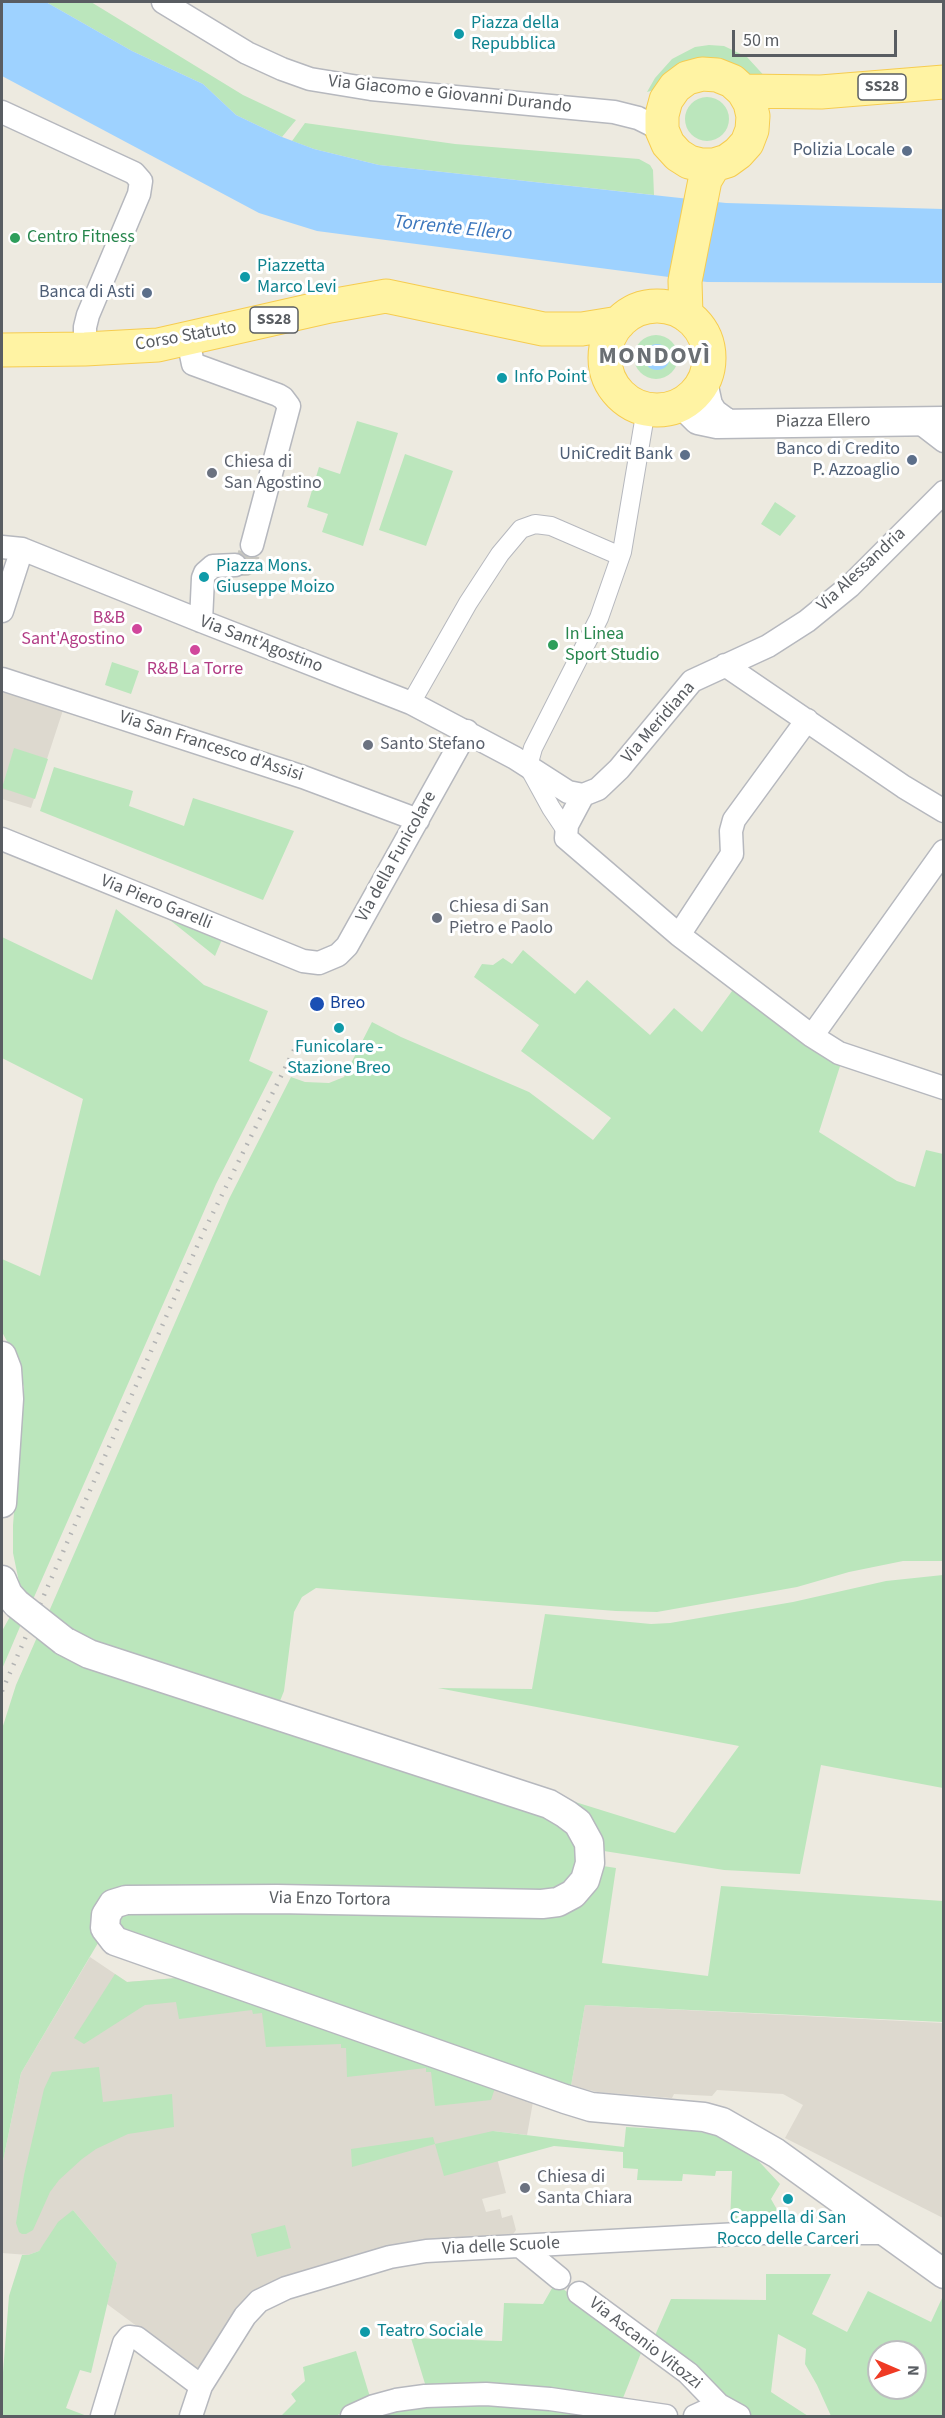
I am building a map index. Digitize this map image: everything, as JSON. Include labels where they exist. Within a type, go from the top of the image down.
[{"type":"main road","points":[[669,129],[689,162],[714,165],[727,161],[747,142],[752,130],[753,116],[750,103],[743,91],[732,81],[717,75],[702,74],[687,78],[675,87],[669,129],[690,199]]},
{"type":"main road","name":"SS28","points":[[743,91],[821,92],[944,82]]},
{"type":"main road","name":"SS28","points":[[752,130],[778,112],[821,92]]},
{"type":"main road","points":[[667,289],[619,323],[606,346],[605,362],[616,391],[628,402],[646,409],[669,409],[693,393],[708,370],[709,354],[705,339],[697,326],[686,315],[665,306],[667,289],[690,199],[714,165]]},
{"type":"main road","name":"Corso Statuto","points":[[2,350],[148,347],[188,340],[330,306],[386,296],[543,329],[582,329],[619,323]]},
{"type":"main road","name":"Corso Statuto","points":[[543,329],[579,345],[605,362]]},
{"type":"street","name":"Via Giacomo e Giovanni Durando","points":[[163,2],[247,53],[310,79],[371,89],[614,112],[654,106],[669,129]]},
{"type":"street","points":[[2,112],[134,173],[141,181],[139,194],[88,315],[85,327],[86,350]]},
{"type":"street","points":[[188,340],[193,364],[278,395],[284,398],[289,406],[252,544]]},
{"type":"street","name":"Piazza Ellero","points":[[693,393],[698,420],[703,422],[931,421],[944,441]]},
{"type":"street","points":[[646,409],[622,552],[599,620],[531,750],[551,808],[567,835],[679,935],[812,1036],[850,1058],[944,1088]]},
{"type":"street","name":"Via Alessandria","points":[[725,665],[776,642],[807,621],[843,591],[944,492]]},
{"type":"street","points":[[411,703],[468,603],[500,554],[526,525],[542,524],[618,555]]},
{"type":"street","points":[[2,611],[12,548]]},
{"type":"street","name":"Via Sant'Agostino","points":[[12,548],[411,703],[467,731],[531,750],[568,792],[591,792]]},
{"type":"street","points":[[201,621],[205,573],[213,566],[235,565]]},
{"type":"street","points":[[725,665],[944,811]]},
{"type":"street","name":"Via Meridiana","points":[[567,835],[591,792],[619,769],[692,681],[725,665]]},
{"type":"street","name":"Via San Francesco d'Assisi","points":[[2,679],[303,777],[418,820]]},
{"type":"street","points":[[679,935],[732,854],[731,831],[734,820],[807,720]]},
{"type":"street","name":"Via della Funicolare","points":[[312,963],[329,960],[347,946],[467,731]]},
{"type":"street","name":"Via Piero Garelli","points":[[2,839],[154,903],[312,963]]},
{"type":"street","points":[[812,1036],[944,850]]},
{"type":"street","points":[[2,1356],[7,1369],[9,1399],[2,1503]]},
{"type":"street","name":"Via Enzo Tortora","points":[[2,1580],[8,1594],[17,1604],[64,1641],[89,1654],[549,1804],[578,1823],[589,1843],[590,1863],[585,1881],[573,1894],[558,1902],[542,1904],[277,1899],[126,1900],[113,1904],[106,1915],[105,1928],[116,1941],[591,2107],[704,2117],[722,2122],[776,2153],[944,2274]]},
{"type":"street","name":"Via delle Scuole","points":[[191,2416],[201,2386],[245,2316],[259,2301],[271,2294],[390,2257],[408,2253],[757,2233],[886,2233]]},
{"type":"street","points":[[519,2246],[559,2278]]},
{"type":"street","name":"Via Ascanio Vitozzi","points":[[579,2293],[693,2377],[719,2405],[739,2416]]},
{"type":"street","points":[[102,2416],[124,2343],[129,2337],[137,2338],[201,2386]]},
{"type":"street","points":[[352,2416],[374,2406],[396,2400],[486,2394],[550,2399],[666,2416]]},
{"type":"street","points":[[695,2416],[719,2405]]},
{"type":"shaded area","points":[[2,689],[64,707],[31,808],[2,799]]},
{"type":"shaded area","points":[[90,1957],[127,1982],[177,1978],[533,2102],[527,2135],[493,2131],[506,2193],[482,2199],[486,2212],[500,2209],[502,2218],[512,2215],[516,2230],[511,2237],[286,2279],[248,2296],[200,2373],[107,2304],[117,2263],[73,2210],[39,2251],[28,2255],[2,2253],[2,2166],[21,2073]]},
{"type":"shaded area","points":[[585,2005],[943,2023],[943,2218],[785,2138],[803,2105],[783,2094],[717,2090],[712,2096],[674,2094],[672,2098],[598,2092],[571,2086]]},
{"type":"green space","points":[[46,2],[91,2],[243,95],[296,120],[282,137],[236,115],[203,84],[132,51]]},
{"type":"green space","points":[[724,46],[747,57],[769,81],[665,87],[647,92],[655,78],[672,59],[695,47]]},
{"type":"green space","points":[[707,97],[723,103],[729,119],[723,135],[707,141],[691,135],[685,119],[691,103]]},
{"type":"green space","points":[[305,123],[455,144],[639,159],[650,165],[653,170],[654,195],[379,165],[314,149],[292,141]]},
{"type":"green space","points":[[656,335],[672,341],[678,357],[672,373],[656,379],[640,373],[634,357],[640,341]]},
{"type":"green space","points":[[591,363],[601,369],[611,391],[633,409],[639,419],[615,411],[601,399],[591,373]]},
{"type":"green space","points":[[357,421],[398,433],[363,546],[322,532],[328,514],[307,507],[319,467],[340,474]]},
{"type":"green space","points":[[405,454],[453,471],[426,546],[379,530]]},
{"type":"green space","points":[[775,502],[796,516],[780,536],[761,524]]},
{"type":"green space","points":[[112,662],[139,671],[131,694],[105,685]]},
{"type":"green space","points":[[14,748],[48,759],[35,799],[2,788]]},
{"type":"green space","points":[[54,767],[133,791],[129,806],[184,826],[193,798],[294,831],[263,900],[40,811]]},
{"type":"green space","points":[[116,909],[204,985],[268,1011],[249,1061],[273,1072],[216,1184],[31,1604],[19,1582],[13,1553],[13,1525],[24,1387],[14,1354],[2,1332],[2,1259],[40,1276],[83,1099],[2,1058],[2,937],[92,980]]},
{"type":"green space","points":[[161,913],[223,937],[215,956]]},
{"type":"green space","points":[[523,950],[575,994],[587,980],[650,1035],[674,1008],[702,1032],[735,987],[841,1063],[819,1132],[897,1181],[915,1187],[926,1150],[943,1154],[943,1561],[903,1561],[849,1572],[797,1587],[657,1612],[616,1611],[316,1588],[302,1597],[294,1612],[284,1691],[278,1706],[76,1636],[47,1616],[229,1199],[291,1077],[305,1082],[329,1083],[344,1077],[372,1022],[401,1037],[529,1092],[593,1140],[611,1118],[521,1051],[539,1025],[474,977],[482,964],[493,965],[503,958],[512,964]]},
{"type":"green space","points":[[943,1575],[943,1788],[821,1765],[800,1874],[724,1870],[604,1851],[597,1827],[590,1816],[572,1801],[675,1833],[739,1746],[438,1688],[532,1689],[545,1614],[651,1624],[670,1623],[793,1602],[886,1581]]},
{"type":"green space","points":[[12,1613],[22,1622],[2,1669],[2,1631]]},
{"type":"green space","points":[[38,1635],[549,1818],[574,1838],[577,1853],[575,1867],[568,1879],[556,1887],[541,1892],[121,1890],[94,1927],[98,1943],[21,2073],[2,2166],[2,1729],[16,1685]]},
{"type":"green space","points":[[603,1866],[616,1868],[602,1963],[708,1976],[721,1886],[943,1901],[943,2022],[585,2005],[571,2086],[130,1934],[121,1928],[119,1919],[125,1911],[562,1914],[575,1909],[594,1892]]},
{"type":"green space","points":[[115,1974],[127,1982],[177,1978],[495,2088],[491,2100],[435,2106],[431,2072],[426,2072],[426,2068],[347,2077],[346,2048],[341,2048],[341,2044],[266,2047],[262,2013],[253,2014],[252,2010],[179,2019],[176,2002],[145,2005],[84,2044],[74,2038]]},
{"type":"green space","points":[[99,2067],[103,2102],[172,2094],[174,2127],[128,2134],[96,2149],[59,2180],[50,2192],[33,2230],[22,2234],[16,2223],[24,2175],[44,2089],[52,2072]]},
{"type":"green space","points":[[626,2127],[697,2131],[724,2138],[752,2154],[780,2184],[771,2199],[779,2213],[730,2224],[732,2171],[716,2171],[715,2176],[683,2174],[682,2181],[637,2180],[638,2169],[623,2168],[623,2152],[554,2146],[444,2176],[435,2144],[493,2131],[624,2147]]},
{"type":"green space","points":[[433,2137],[435,2144],[352,2167],[351,2149]]},
{"type":"green space","points":[[73,2210],[117,2263],[91,2373],[80,2370],[66,2408],[87,2416],[2,2416],[2,2385],[9,2296],[22,2255],[39,2251],[58,2222]]},
{"type":"green space","points":[[285,2225],[291,2248],[257,2257],[251,2234]]},
{"type":"green space","points":[[766,2274],[831,2274],[812,2314],[847,2332],[868,2291],[931,2322],[943,2296],[943,2416],[831,2416],[805,2364],[806,2349],[778,2334],[771,2392],[808,2416],[751,2416],[728,2403],[653,2340],[671,2299],[766,2300]]},
{"type":"green space","points":[[555,2283],[643,2348],[621,2403],[426,2387],[411,2338],[502,2341],[504,2303],[543,2304]]},
{"type":"green space","points":[[356,2351],[370,2397],[336,2416],[281,2416],[296,2401],[291,2394],[305,2381],[303,2367]]},
{"type":"green space","points":[[484,2402],[622,2416],[370,2416],[398,2409]]},
{"type":"water","name":"Torrente Ellero","points":[[2,2],[46,2],[132,51],[203,84],[236,115],[314,149],[379,165],[726,203],[943,209],[943,283],[707,282],[317,231],[259,213],[2,76]]},
{"type":"water","points":[[657,344],[666,348],[670,357],[666,366],[657,370],[648,366],[644,357],[648,348]]},
{"type":"tunnel","points":[[235,565],[245,565],[252,545]]},
{"type":"railway","points":[[2,1691],[202,1235],[296,1046]]},
{"type":"place","name":"Piazza della Repubblica","points":[[459,34]]},
{"type":"place","name":"Polizia Locale","points":[[907,151]]},
{"type":"place","name":"Centro Fitness","points":[[15,238]]},
{"type":"place","name":"Piazzetta Marco Levi","points":[[245,277]]},
{"type":"place","name":"Banca di Asti","points":[[147,293]]},
{"type":"place","name":"Info Point","points":[[502,378]]},
{"type":"place","name":"UniCredit Bank","points":[[685,455]]},
{"type":"place","name":"Banco di Credito P. Azzoaglio","points":[[912,460]]},
{"type":"place","name":"Chiesa di San Agostino","points":[[212,473]]},
{"type":"place","name":"Piazza Mons. Giuseppe Moizo","points":[[204,577]]},
{"type":"place","name":"B&B Sant'Agostino","points":[[137,629]]},
{"type":"place","name":"In Linea Sport Studio","points":[[553,645]]},
{"type":"place","name":"R&B La Torre","points":[[195,650]]},
{"type":"place","name":"Santo Stefano","points":[[368,745]]},
{"type":"place","name":"Chiesa di San Pietro e Paolo","points":[[437,918]]},
{"type":"place","name":"Breo","points":[[317,1004]]},
{"type":"place","name":"Funicolare - Stazione Breo","points":[[339,1028]]},
{"type":"place","name":"Chiesa di Santa Chiara","points":[[525,2188]]},
{"type":"place","name":"Cappella di San Rocco delle Carceri","points":[[788,2199]]},
{"type":"place","name":"Teatro Sociale","points":[[365,2332]]},
{"type":"district","name":"MONDOVÌ","points":[[655,358]]}]
